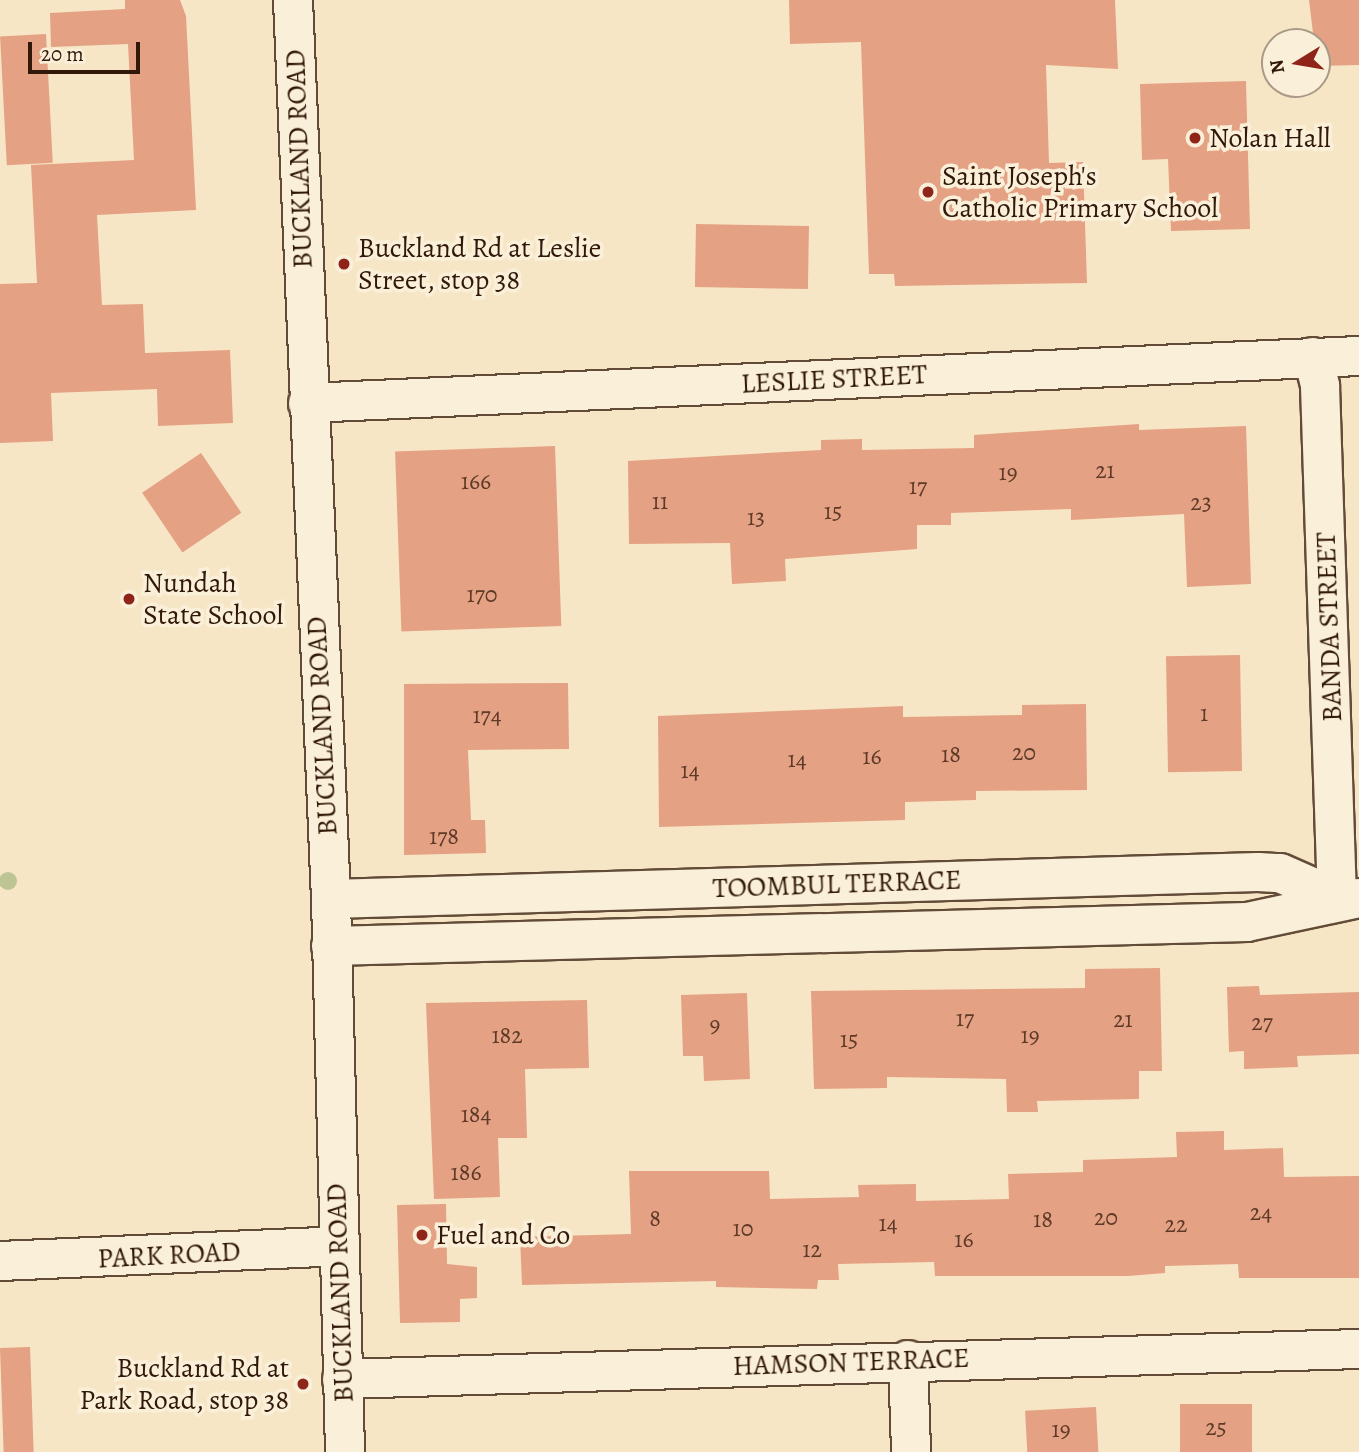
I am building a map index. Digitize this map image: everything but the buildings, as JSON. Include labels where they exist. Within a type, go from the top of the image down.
[{"type":"street","name":"BUCKLAND ROAD","points":[[293,0],[331,899],[345,1452]]},
{"type":"street","name":"LESLIE STREET","points":[[308,403],[1359,356]]},
{"type":"street","name":"BANDA STREET","points":[[1313,358],[1320,386],[1348,898]]},
{"type":"street","name":"TOOMBUL TERRACE","points":[[331,899],[1258,872],[1280,873],[1348,898]]},
{"type":"street","name":"TOOMBUL TERRACE","points":[[331,946],[1247,922],[1348,898]]},
{"type":"street","name":"PARK ROAD","points":[[0,1261],[339,1246]]},
{"type":"street","name":"HAMSON TERRACE","points":[[342,1379],[908,1360],[1359,1349]]},
{"type":"street","points":[[908,1360],[911,1452]]},
{"type":"green space","points":[[8,872],[14,875],[17,881],[14,887],[8,890],[2,887],[-1,881],[2,875]]},
{"type":"place","name":"Nolan Hall","points":[[1195,138]]},
{"type":"place","name":"Saint Joseph's Catholic Primary School","points":[[928,192]]},
{"type":"place","name":"Buckland Rd at Leslie Street, stop 38","points":[[344,264]]},
{"type":"place","name":"Nundah State School","points":[[129,599]]},
{"type":"place","name":"Fuel and Co","points":[[422,1235]]},
{"type":"place","name":"Buckland Rd at Park Road, stop 38","points":[[303,1384]]}]
